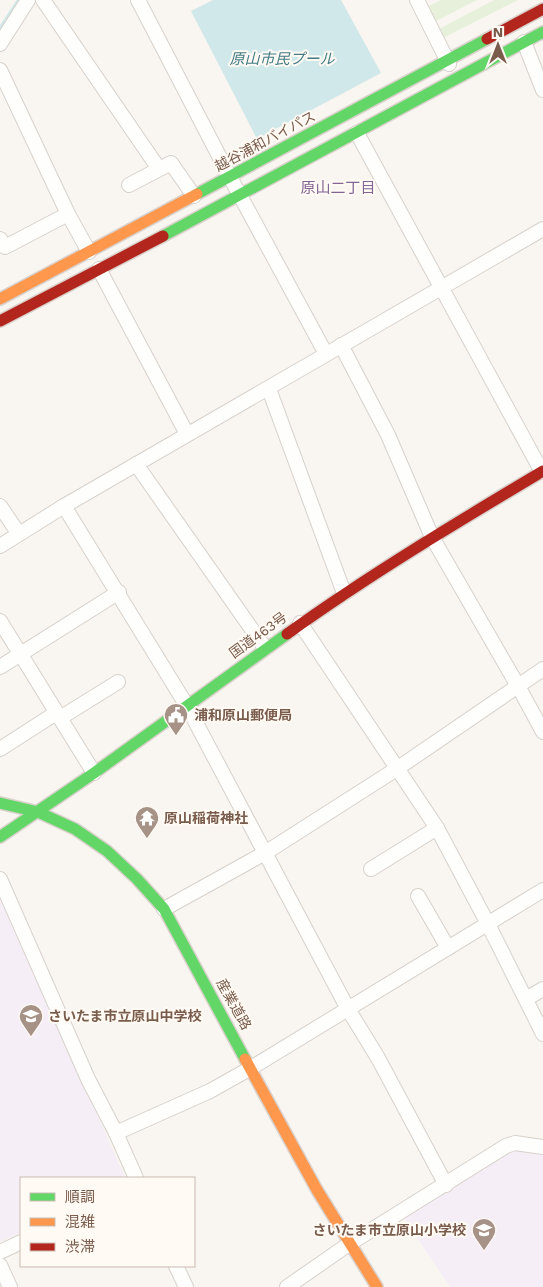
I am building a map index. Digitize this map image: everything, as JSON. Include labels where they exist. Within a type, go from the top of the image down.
[{"type":"main road","name":"越谷浦和バイパス","points":[[0,299],[447,59],[543,10]]},
{"type":"main road","points":[[0,321],[357,133],[543,32]]},
{"type":"main road","name":"国道463号","points":[[0,837],[94,773],[265,648],[344,593],[432,537],[542,472]]},
{"type":"main road","name":"産業道路","points":[[0,803],[36,811],[74,829],[115,856],[142,882],[164,909],[317,1190],[377,1287]]},
{"type":"street","points":[[0,44],[28,0]]},
{"type":"street","points":[[44,0],[159,169]]},
{"type":"street","points":[[138,0],[230,177],[326,354]]},
{"type":"street","points":[[417,0],[457,78]]},
{"type":"street","points":[[524,42],[543,90]]},
{"type":"street","points":[[0,70],[68,214],[89,252]]},
{"type":"street","points":[[357,133],[542,472]]},
{"type":"street","points":[[129,185],[171,163],[194,196]]},
{"type":"street","points":[[0,239],[5,247],[68,214]]},
{"type":"street","points":[[0,546],[187,434],[269,389],[341,345],[543,229]]},
{"type":"street","points":[[99,269],[187,434]]},
{"type":"street","points":[[341,345],[388,435],[432,537],[543,732]]},
{"type":"street","points":[[269,389],[344,593]]},
{"type":"street","points":[[136,464],[265,648]]},
{"type":"street","points":[[0,506],[19,534]]},
{"type":"street","points":[[64,506],[187,706],[348,1009],[378,1058],[446,1185]]},
{"type":"street","points":[[0,667],[118,592]]},
{"type":"street","points":[[0,622],[94,773]]},
{"type":"street","points":[[300,623],[437,828],[543,1034]]},
{"type":"street","points":[[164,909],[265,853],[398,768],[543,669]]},
{"type":"street","points":[[0,749],[118,682]]},
{"type":"street","points":[[370,869],[437,828]]},
{"type":"street","points":[[0,879],[88,1079],[116,1133],[136,1177]]},
{"type":"street","points":[[116,1133],[210,1091],[252,1068],[543,890]]},
{"type":"street","points":[[418,896],[448,948]]},
{"type":"street","points":[[526,999],[543,989]]},
{"type":"street","points":[[287,1287],[349,1244],[506,1146],[516,1143],[543,1147]]},
{"type":"street","points":[[0,1252],[20,1242]]},
{"type":"street","points":[[0,1264],[10,1287]]},
{"type":"street","points":[[176,1267],[186,1287]]},
{"type":"shaded area","name":"さいたま市立原山中学校","points":[[0,898],[125,1177],[20,1177],[20,1232],[0,1242]]},
{"type":"shaded area","name":"さいたま市立原山小学校","points":[[528,1142],[543,1144],[543,1287],[450,1287],[401,1214]]},
{"type":"green space","points":[[441,0],[477,0],[436,21],[429,6]]},
{"type":"green space","points":[[494,0],[518,0],[441,39],[437,30]]},
{"type":"water","name":"原山市民プール","points":[[213,0],[341,0],[381,73],[257,139],[191,11]]},
{"type":"waterway","points":[[0,29],[19,0]]},
{"type":"traffic: fast","points":[[163,236],[543,32]]},
{"type":"traffic: fast","points":[[197,194],[487,39]]},
{"type":"traffic: fast","points":[[0,837],[94,773],[287,634]]},
{"type":"traffic: fast","points":[[0,803],[38,812],[75,829],[107,851],[137,879],[164,909],[245,1059]]},
{"type":"traffic: slow","points":[[0,299],[197,194]]},
{"type":"traffic: slow","points":[[245,1059],[317,1190],[377,1287]]},
{"type":"traffic: jam","points":[[487,39],[543,9]]},
{"type":"traffic: jam","points":[[0,321],[163,236]]},
{"type":"traffic: jam","points":[[287,634],[381,570],[543,471]]},
{"type":"place","name":"浦和原山郵便局","points":[[176,736]]},
{"type":"place","name":"原山稲荷神社","points":[[147,839]]},
{"type":"place","name":"さいたま市立原山中学校","points":[[31,1037]]},
{"type":"place","name":"さいたま市立原山小学校","points":[[484,1251]]},
{"type":"district","name":"原山二丁目","points":[[338,188]]}]
